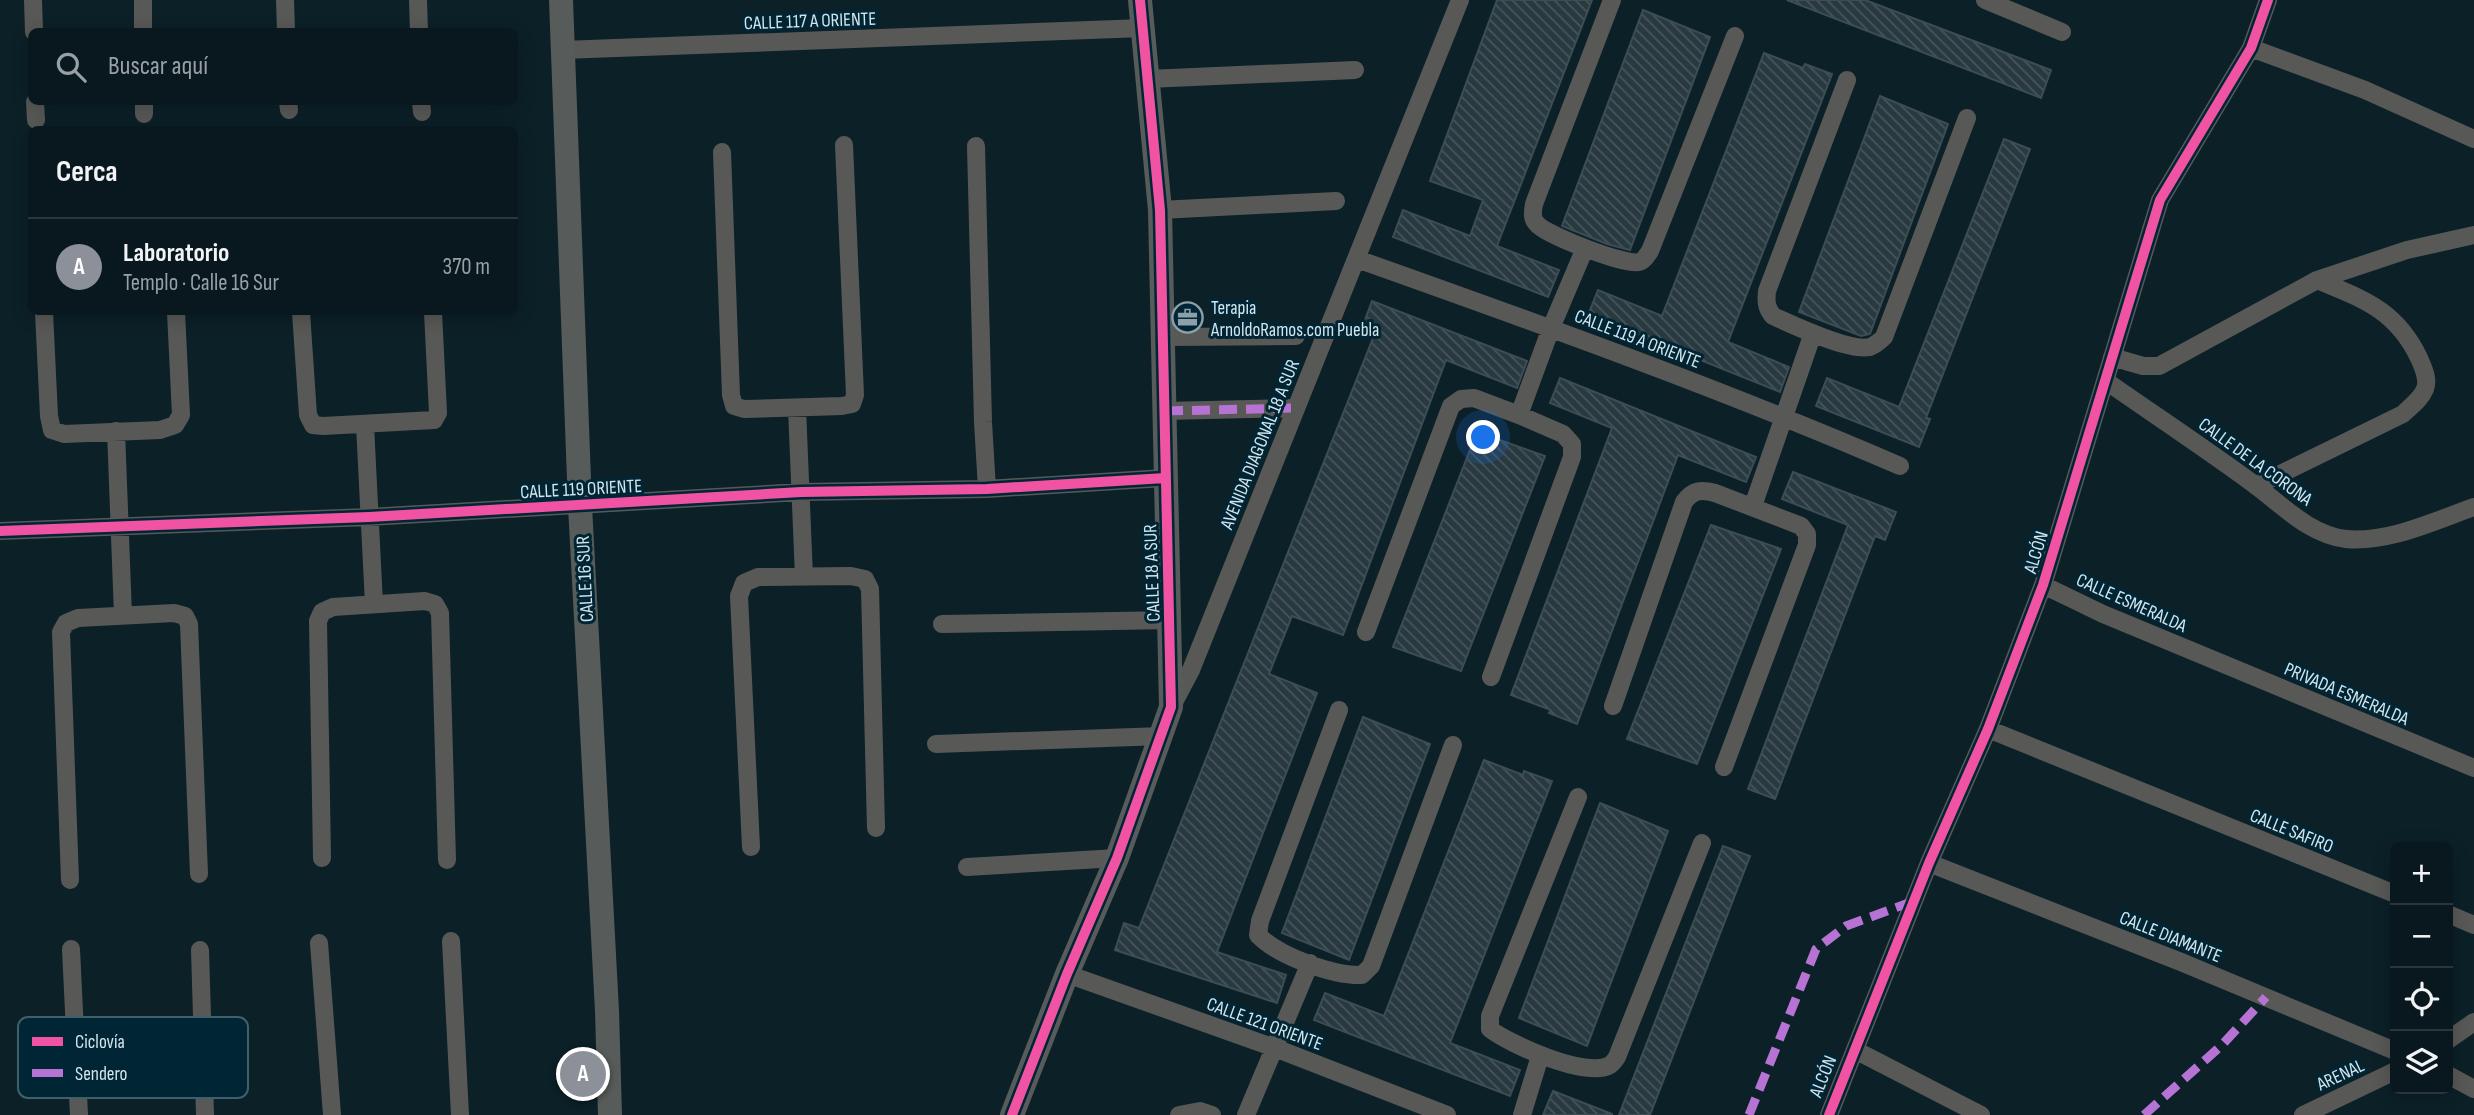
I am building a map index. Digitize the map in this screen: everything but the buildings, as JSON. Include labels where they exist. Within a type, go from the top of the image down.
[{"type":"street","points":[[33,0],[34,28]]},
{"type":"street","points":[[143,0],[143,28]]},
{"type":"street","points":[[285,0],[286,28]]},
{"type":"street","points":[[418,0],[419,28]]},
{"type":"street","name":"CALLE 16 SUR","points":[[561,0],[580,506],[610,1115]]},
{"type":"street","name":"CALLE 18 A SUR","points":[[1012,1115],[1116,858],[1171,707],[1171,620],[1165,478],[1165,337],[1160,210],[1140,0]]},
{"type":"street","name":"AVENIDA DIAGONAL 18 A SUR","points":[[1171,707],[1191,670],[1460,0]]},
{"type":"street","points":[[1612,0],[1534,204],[1532,216],[1537,225],[1585,248],[1627,262],[1638,263],[1645,259],[1650,251],[1735,36]]},
{"type":"street","points":[[1984,0],[2027,8],[2062,32]]},
{"type":"street","name":"ALCÓN","points":[[1829,1115],[1929,863],[1988,729],[2043,585],[2160,200],[2251,48],[2268,0]]},
{"type":"street","name":"CALLE 117 A ORIENTE","points":[[563,50],[1143,28]]},
{"type":"street","points":[[2251,48],[2365,90],[2474,139]]},
{"type":"street","points":[[1148,79],[1355,70]]},
{"type":"street","points":[[1847,80],[1767,291],[1768,310],[1773,316],[1856,347],[1868,347],[1884,337],[1967,118]]},
{"type":"street","points":[[35,105],[36,120]]},
{"type":"street","points":[[722,152],[731,395],[734,406],[744,409],[842,406],[852,404],[855,395],[844,145]]},
{"type":"street","points":[[976,146],[987,489]]},
{"type":"street","points":[[1160,210],[1336,201]]},
{"type":"street","points":[[2112,358],[2143,366],[2160,366],[2317,280],[2407,250],[2474,235]]},
{"type":"street","points":[[1520,415],[1551,328],[1585,248]]},
{"type":"street","name":"CALLE 119 A ORIENTE","points":[[1357,260],[1551,328],[1786,416],[1900,466]]},
{"type":"street","points":[[2256,486],[2403,414],[2426,388],[2426,375],[2419,358],[2410,341],[2390,316],[2359,297],[2317,280]]},
{"type":"street","points":[[44,315],[49,416],[52,430],[64,433],[160,430],[175,425],[181,415],[176,315]]},
{"type":"street","points":[[301,315],[308,415],[313,425],[365,425],[433,420],[438,413],[433,315]]},
{"type":"street","points":[[1753,506],[1813,333]]},
{"type":"street","points":[[1165,337],[1297,337]]},
{"type":"street","name":"CALLE DE LA CORONA","points":[[2106,381],[2256,486],[2292,515],[2343,538],[2368,539],[2404,531],[2474,506]]},
{"type":"street","points":[[1366,632],[1451,406],[1461,399],[1474,398],[1563,434],[1572,444],[1572,457],[1491,677]]},
{"type":"street","points":[[797,408],[804,577]]},
{"type":"street","points":[[1165,411],[1296,408]]},
{"type":"street","points":[[365,425],[374,604]]},
{"type":"street","points":[[116,431],[123,615]]},
{"type":"street","name":"CALLE 119 ORIENTE","points":[[0,531],[369,517],[801,492],[987,489],[1165,478]]},
{"type":"street","points":[[1613,706],[1684,502],[1691,493],[1703,490],[1753,506],[1801,526],[1807,534],[1807,545],[1724,767]]},
{"type":"street","points":[[751,846],[740,596],[744,583],[758,578],[850,576],[864,579],[870,589],[876,828]]},
{"type":"street","name":"CALLE ESMERALDA","points":[[2043,585],[2103,614],[2204,656]]},
{"type":"street","points":[[322,858],[318,621],[322,611],[333,607],[425,601],[435,604],[440,612],[447,860]]},
{"type":"street","points":[[70,880],[61,632],[66,623],[78,618],[123,615],[174,613],[185,616],[189,624],[199,874]]},
{"type":"street","points":[[942,624],[1171,620]]},
{"type":"street","name":"PRIVADA ESMERALDA","points":[[2204,656],[2474,768]]},
{"type":"street","points":[[1339,709],[1260,921],[1258,935],[1269,946],[1346,975],[1362,975],[1371,966],[1453,745]]},
{"type":"street","name":"CALLE SAFIRO","points":[[1988,729],[2390,892]]},
{"type":"street","points":[[936,744],[1162,736]]},
{"type":"street","points":[[1578,797],[1490,1016],[1490,1029],[1500,1037],[1540,1056],[1591,1069],[1608,1066],[1617,1057],[1702,843]]},
{"type":"street","points":[[967,867],[1116,858]]},
{"type":"street","name":"CALLE DIAMANTE","points":[[1929,863],[2193,967],[2390,1049]]},
{"type":"street","points":[[2453,916],[2474,925]]},
{"type":"street","points":[[451,941],[460,1115]]},
{"type":"street","points":[[319,943],[332,1115]]},
{"type":"street","points":[[71,949],[74,1017]]},
{"type":"street","points":[[200,950],[202,1017]]},
{"type":"street","points":[[1246,1115],[1310,963]]},
{"type":"street","name":"CALLE 121 ORIENTE","points":[[1067,974],[1275,1048],[1447,1115]]},
{"type":"street","points":[[2453,1037],[2474,1022]]},
{"type":"street","points":[[1855,1050],[1981,1115]]},
{"type":"street","points":[[1522,1115],[1540,1056]]},
{"type":"street","name":"ARENAL","points":[[2303,1115],[2390,1073]]},
{"type":"street","points":[[2453,1078],[2474,1089]]},
{"type":"street","points":[[1179,1115],[1200,1111],[1212,1115]]},
{"type":"marked path","points":[[1165,411],[1296,408]]},
{"type":"marked path","points":[[1749,1115],[1816,949],[1846,926],[1914,901]]},
{"type":"marked path","points":[[2144,1115],[2222,1045],[2266,997]]},
{"type":"cycle path","points":[[1012,1115],[1067,974],[1117,858],[1171,707],[1160,210],[1140,0]]},
{"type":"cycle path","points":[[1829,1115],[1929,863],[1988,729],[2043,585],[2160,200],[2251,48],[2268,0]]},
{"type":"cycle path","points":[[0,531],[369,517],[801,492],[987,489],[1165,478]]},
{"type":"place","name":"Terapia ArnoldoRamos.com Puebla","points":[[1188,318]]},
{"type":"place","name":"Laboratorio","points":[[583,1074]]}]
